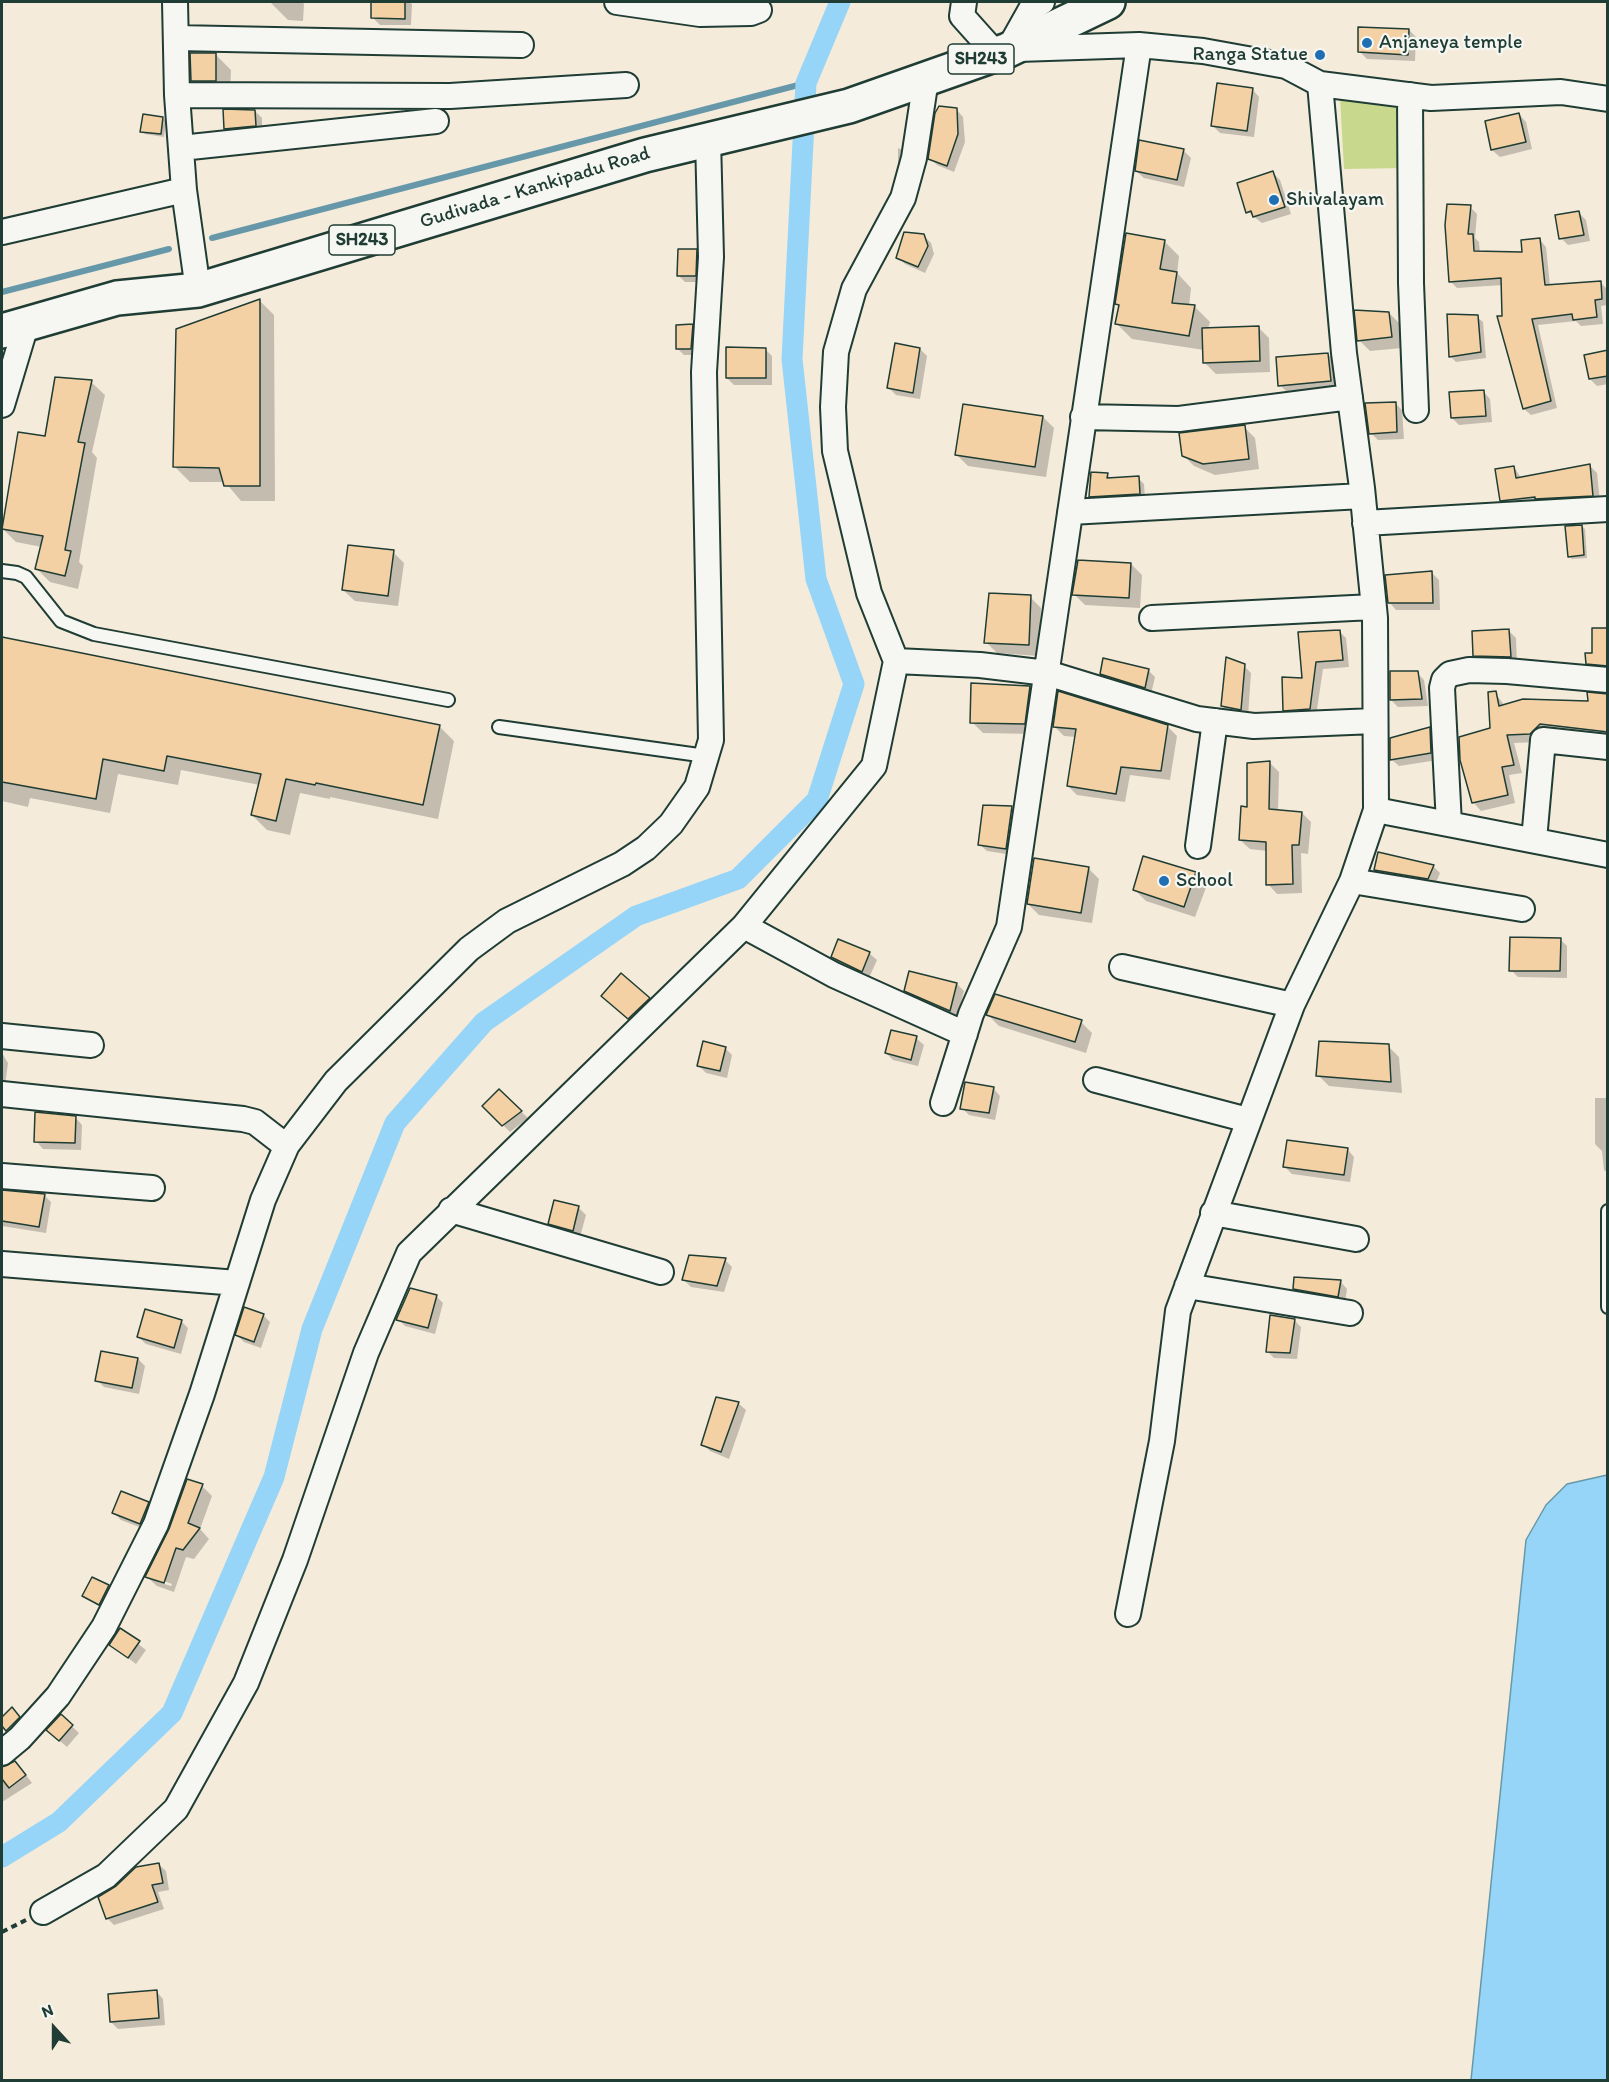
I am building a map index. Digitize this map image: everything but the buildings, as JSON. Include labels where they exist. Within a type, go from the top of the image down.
[{"type":"main road","name":"SH243","points":[[722,136],[849,106],[1002,52],[1108,2]]},
{"type":"main road","name":"Gudivada - Kankipadu Road","points":[[14,328],[117,298],[198,290],[645,154],[722,136]]},
{"type":"street","points":[[175,2],[177,95],[184,190],[198,290]]},
{"type":"street","points":[[617,2],[700,14],[751,13],[759,10]]},
{"type":"street","points":[[964,2],[962,16],[1002,52],[1139,45],[1203,51],[1286,66],[1320,84],[1431,98],[1561,92],[1608,99]]},
{"type":"street","points":[[1002,52],[1031,9],[1042,2]]},
{"type":"street","points":[[176,38],[521,45]]},
{"type":"street","points":[[943,1102],[965,1034],[1009,927],[1139,45]]},
{"type":"street","points":[[43,1912],[106,1876],[176,1809],[246,1683],[295,1560],[366,1353],[409,1253],[744,926],[874,766],[896,661],[869,593],[835,451],[833,407],[836,352],[854,289],[903,198],[914,158],[926,79]]},
{"type":"street","points":[[1128,1614],[1162,1441],[1178,1311],[1292,1005],[1352,881],[1376,810],[1373,607],[1320,84]]},
{"type":"street","points":[[177,95],[450,96],[626,85]]},
{"type":"street","points":[[1410,95],[1411,283],[1416,410]]},
{"type":"street","points":[[181,148],[436,121]]},
{"type":"street","points":[[2,1753],[20,1738],[58,1696],[104,1627],[156,1524],[263,1200],[286,1146],[336,1082],[469,949],[507,921],[622,864],[646,849],[671,824],[697,787],[711,740],[704,372],[722,136]]},
{"type":"street","points":[[2,232],[184,190]]},
{"type":"street","points":[[2,405],[14,328]]},
{"type":"street","points":[[1083,417],[1179,419],[1350,397]]},
{"type":"street","points":[[1070,512],[1362,496]]},
{"type":"street","points":[[1365,523],[1608,509]]},
{"type":"street","points":[[1152,618],[1373,607]]},
{"type":"street","points":[[896,661],[980,665],[1047,674],[1197,719],[1254,726],[1375,721]]},
{"type":"street","points":[[1449,824],[1442,688],[1444,680],[1450,674],[1469,670],[1507,671],[1608,680]]},
{"type":"street","points":[[1198,846],[1215,721]]},
{"type":"street","points":[[1534,840],[1544,740],[1608,747]]},
{"type":"street","points":[[1376,810],[1608,855]]},
{"type":"street","points":[[1352,881],[1522,909]]},
{"type":"street","points":[[744,926],[834,975],[965,1034]]},
{"type":"street","points":[[1122,967],[1292,1005]]},
{"type":"street","points":[[2,1036],[91,1045]]},
{"type":"street","points":[[1096,1080],[1248,1120]]},
{"type":"street","points":[[2,1095],[243,1119],[255,1122],[286,1146]]},
{"type":"street","points":[[2,1176],[152,1188]]},
{"type":"street","points":[[451,1210],[661,1272]]},
{"type":"street","points":[[1213,1212],[1356,1239]]},
{"type":"street","points":[[2,1264],[237,1283]]},
{"type":"street","points":[[1187,1286],[1350,1313]]},
{"type":"lane","points":[[2,571],[26,577],[61,621],[94,634],[448,700]]},
{"type":"lane","points":[[499,727],[706,756]]},
{"type":"lane","points":[[1608,1211],[1608,1307]]},
{"type":"green space","points":[[1340,98],[1400,98],[1406,168],[1344,169]]},
{"type":"water","points":[[1607,1475],[1607,2080],[1471,2080],[1526,1540],[1546,1505],[1567,1484]]},
{"type":"waterway","points":[[2,1857],[59,1822],[172,1713],[274,1477],[312,1329],[395,1123],[484,1022],[636,916],[738,879],[817,800],[854,684],[816,579],[792,359],[806,83],[840,2]]},
{"type":"waterway","points":[[212,238],[806,83]]},
{"type":"waterway","points":[[2,292],[169,249]]},
{"type":"place","name":"Anjaneya temple","points":[[1367,43]]},
{"type":"place","name":"Ranga Statue","points":[[1320,55]]},
{"type":"place","name":"Shivalayam","points":[[1274,200]]},
{"type":"place","name":"School","points":[[1164,881]]}]
